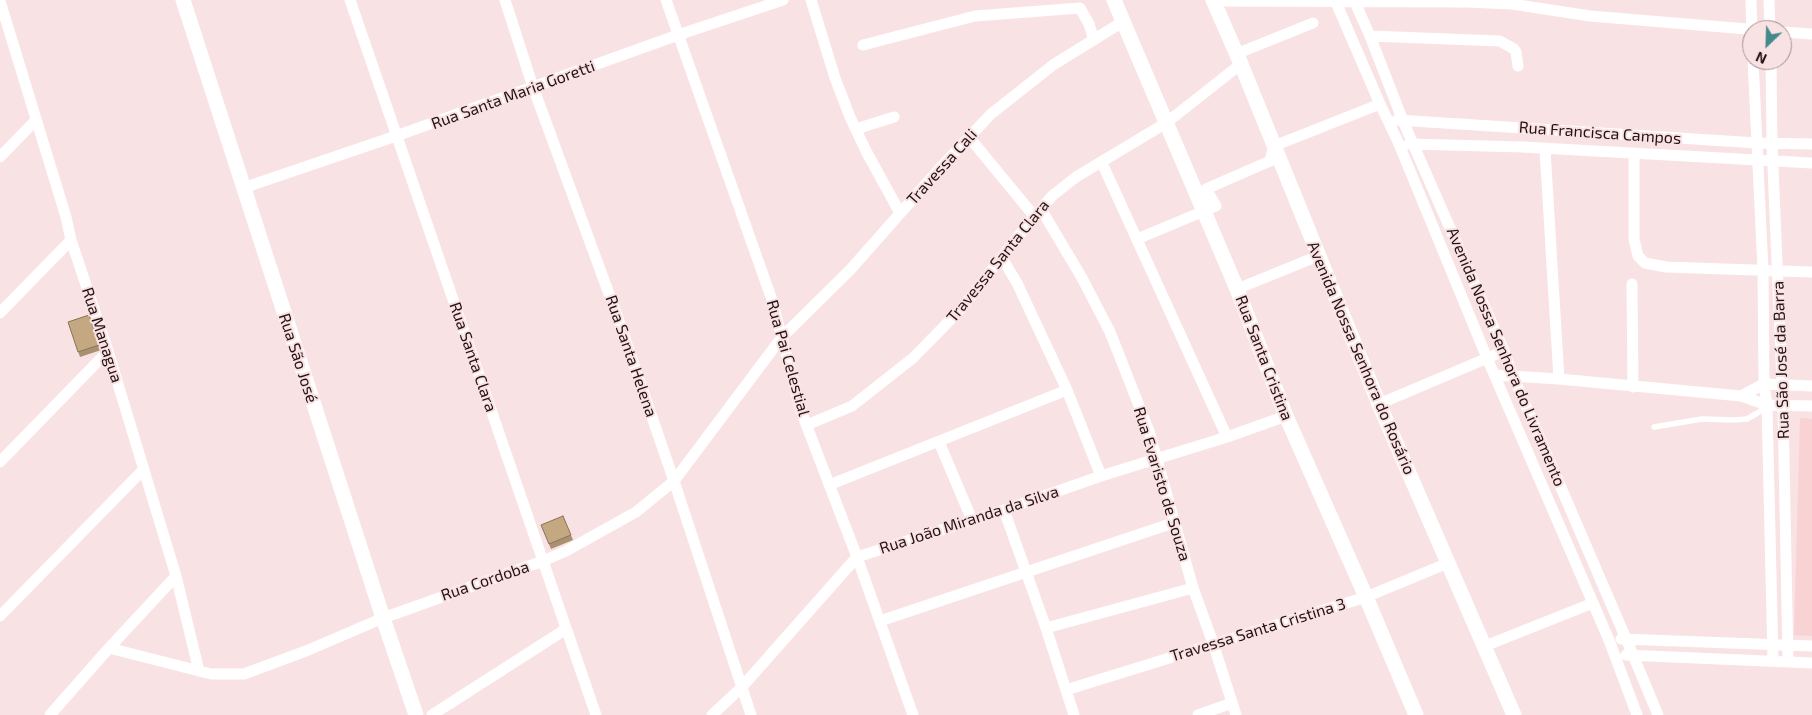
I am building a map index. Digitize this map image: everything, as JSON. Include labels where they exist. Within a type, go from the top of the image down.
[{"type":"main road","name":"Rua São José","points":[[183,0],[416,715]]},
{"type":"main road","name":"Rua Santa Cristina","points":[[1114,0],[1237,289],[1286,416],[1416,715]]},
{"type":"main road","name":"Avenida Nossa Senhora do Rosário","points":[[1213,0],[1239,59],[1379,404],[1514,715]]},
{"type":"street","name":"Rua Santa Clara","points":[[350,0],[596,715]]},
{"type":"street","name":"Rua Santa Helena","points":[[505,0],[533,88],[619,321],[751,715]]},
{"type":"street","name":"Rua Pai Celestial","points":[[666,0],[772,300],[801,411],[857,556],[913,715]]},
{"type":"street","name":"Rua Santa Maria Goretti","points":[[243,188],[783,0]]},
{"type":"street","points":[[811,0],[835,78],[856,129],[900,213]]},
{"type":"street","points":[[1213,0],[1467,2],[1552,5],[1590,16],[1742,31]]},
{"type":"street","points":[[1751,0],[1753,20]]},
{"type":"street","points":[[1770,0],[1770,20]]},
{"type":"street","name":"Avenida Nossa Senhora do Livramento","points":[[1335,1],[1380,104],[1389,120],[1487,358],[1615,654],[1637,715]]},
{"type":"street","name":"Avenida Nossa Senhora do Livramento","points":[[1355,1],[1403,121],[1504,351],[1658,715]]},
{"type":"street","name":"Rua Managua","points":[[0,5],[176,576],[199,671]]},
{"type":"street","points":[[863,45],[975,16],[1080,8],[1089,24],[1094,40]]},
{"type":"street","name":"Travessa Cali","points":[[782,337],[850,270],[991,114],[1053,65],[1124,21]]},
{"type":"street","name":"Travessa Santa Clara","points":[[807,425],[852,406],[913,358],[961,309],[1052,196],[1076,177],[1166,123],[1239,59],[1313,23]]},
{"type":"street","points":[[1792,33],[1812,34]]},
{"type":"street","points":[[1370,36],[1500,41],[1514,49],[1518,66]]},
{"type":"street","name":"Rua São José da Barra","points":[[1753,70],[1763,270],[1764,384],[1767,405],[1773,660]]},
{"type":"street","name":"Rua São José da Barra","points":[[1771,70],[1772,143],[1779,270],[1783,406],[1788,661]]},
{"type":"street","points":[[1137,239],[1216,206],[1206,189],[1270,161],[1274,146],[1380,104]]},
{"type":"street","points":[[856,129],[894,117]]},
{"type":"street","points":[[0,157],[36,120]]},
{"type":"street","name":"Rua Francisca Campos","points":[[1389,120],[1757,143],[1812,144]]},
{"type":"street","name":"Rua Evaristo de Souza","points":[[969,137],[1038,213],[1082,278],[1110,332],[1149,431],[1192,588],[1213,643],[1236,715]]},
{"type":"street","name":"Rua Francisca Campos","points":[[1399,144],[1812,163]]},
{"type":"street","points":[[1545,150],[1559,379]]},
{"type":"street","points":[[1634,154],[1635,249],[1640,260],[1645,263],[1666,267],[1812,272]]},
{"type":"street","points":[[1102,163],[1227,437]]},
{"type":"street","points":[[0,313],[71,240]]},
{"type":"street","points":[[1237,289],[1318,256]]},
{"type":"street","points":[[1002,258],[1017,283],[1067,390],[1101,476]]},
{"type":"street","points":[[1632,284],[1633,387]]},
{"type":"street","name":"Rua Cordoba","points":[[109,648],[222,676],[244,674],[256,671],[383,618],[566,551],[636,512],[674,481],[782,337]]},
{"type":"street","points":[[0,462],[108,351]]},
{"type":"street","points":[[1379,404],[1504,351]]},
{"type":"street","points":[[1495,375],[1741,396],[1767,405],[1812,406]]},
{"type":"street","points":[[1741,396],[1764,384],[1812,386]]},
{"type":"street","points":[[829,484],[1067,390]]},
{"type":"street","name":"Rua João Miranda da Silva","points":[[712,715],[741,688],[857,556],[1004,510],[1155,458],[1227,437],[1286,416]]},
{"type":"street","points":[[939,442],[972,520]]},
{"type":"street","points":[[0,616],[144,469]]},
{"type":"street","points":[[1004,510],[1046,628],[1074,715]]},
{"type":"street","points":[[880,621],[1173,523]]},
{"type":"street","name":"Travessa Santa Cristina 3","points":[[1066,690],[1366,597],[1448,564]]},
{"type":"street","points":[[50,715],[176,576]]},
{"type":"street","points":[[1046,628],[1192,588]]},
{"type":"street","points":[[1485,646],[1593,603]]},
{"type":"street","points":[[432,715],[566,629]]},
{"type":"street","points":[[1609,640],[1626,638],[1812,646]]},
{"type":"street","points":[[1615,654],[1812,663]]},
{"type":"street","points":[[1198,715],[1232,703]]},
{"type":"lane","points":[[1654,427],[1702,419],[1747,419],[1767,405]]},
{"type":"shaded area","points":[[1800,418],[1812,419],[1812,636],[1794,635]]},
{"type":"building","points":[[89,315],[99,345],[78,352],[68,322]]},
{"type":"building","points":[[563,516],[571,535],[549,544],[541,525]]}]
